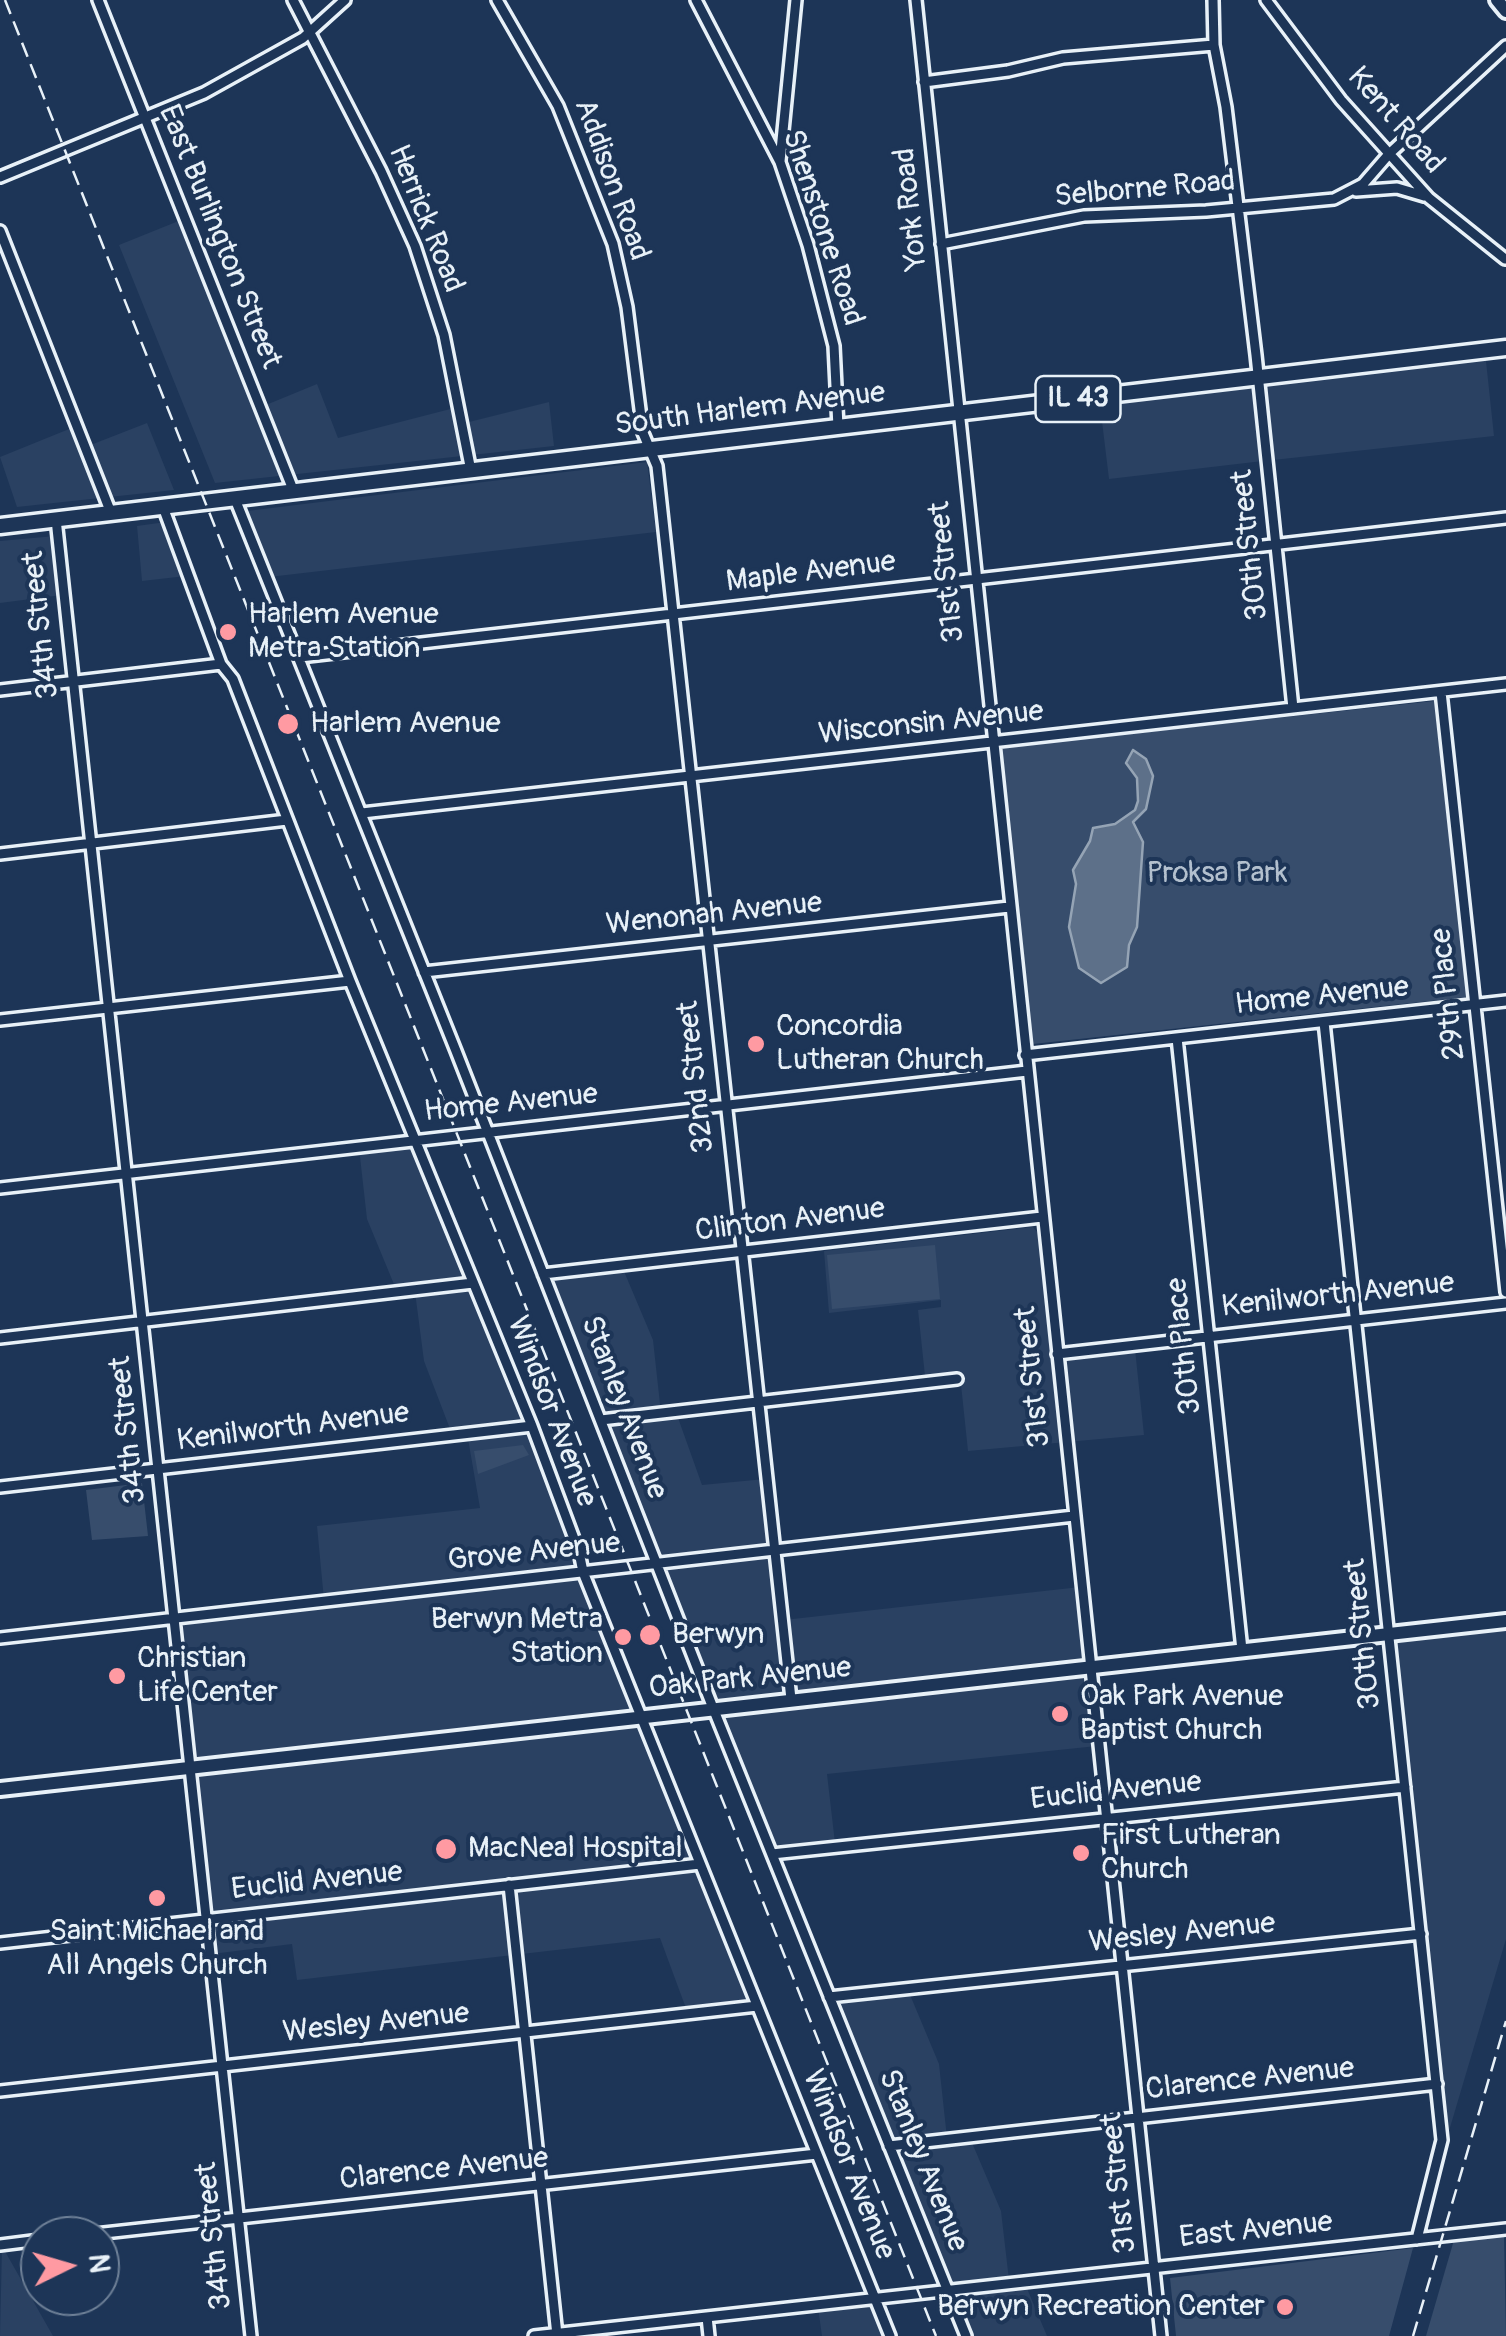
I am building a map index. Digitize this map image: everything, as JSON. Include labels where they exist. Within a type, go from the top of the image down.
[{"type":"main road","name":"South Harlem Avenue","points":[[0,526],[1506,348]]},
{"type":"street","name":"East Burlington Street","points":[[98,0],[294,492]]},
{"type":"street","name":"Herrick Road","points":[[292,0],[415,246],[444,334],[471,471]]},
{"type":"street","points":[[0,177],[204,93],[310,32],[346,0]]},
{"type":"street","name":"Addison Road","points":[[497,0],[558,106],[613,244],[627,307],[643,433],[650,449]]},
{"type":"street","name":"Shenstone Road","points":[[696,0],[780,162],[830,324],[838,427]]},
{"type":"street","points":[[780,162],[796,0]]},
{"type":"street","name":"York Road","points":[[916,0],[957,413]]},
{"type":"street","name":"Kent Road","points":[[1266,0],[1342,100],[1429,198],[1504,259]]},
{"type":"street","points":[[1497,0],[1506,11]]},
{"type":"street","name":"30th Street","points":[[1216,3],[1214,46],[1226,107],[1293,708]]},
{"type":"street","points":[[924,82],[1008,71],[1064,58],[1214,46]]},
{"type":"street","points":[[1353,191],[1506,46]]},
{"type":"street","name":"Selborne Road","points":[[941,244],[1084,216],[1316,202],[1353,191],[1398,188],[1429,198]]},
{"type":"street","points":[[0,231],[110,513]]},
{"type":"street","name":"31st Street","points":[[957,413],[1161,2336]]},
{"type":"street","name":"32nd Street","points":[[650,449],[657,466],[791,1699]]},
{"type":"street","name":"Stanley Avenue","points":[[235,499],[966,2336]]},
{"type":"street","name":"Windsor Avenue","points":[[163,507],[221,664],[232,679],[532,1426],[583,1572],[890,2336]]},
{"type":"street","name":"Maple Avenue","points":[[300,657],[1506,518]]},
{"type":"street","name":"34th Street","points":[[56,519],[251,2336]]},
{"type":"street","points":[[0,690],[221,664]]},
{"type":"street","name":"Wisconsin Avenue","points":[[362,812],[1506,684]]},
{"type":"street","name":"29th Place","points":[[1441,692],[1506,1292]]},
{"type":"street","points":[[0,854],[287,820]]},
{"type":"street","name":"Wenonah Avenue","points":[[424,972],[1009,907]]},
{"type":"street","points":[[0,1020],[350,980]]},
{"type":"street","name":"Home Avenue","points":[[1025,1054],[1506,1002]]},
{"type":"street","name":"30th Street","points":[[1324,1022],[1442,2140],[1417,2239]]},
{"type":"street","name":"30th Place","points":[[1177,1038],[1242,1650]]},
{"type":"street","name":"Home Avenue","points":[[0,1188],[1027,1071]]},
{"type":"street","name":"Clinton Avenue","points":[[544,1274],[1042,1216]]},
{"type":"street","points":[[0,1338],[473,1283]]},
{"type":"street","name":"Kenilworth Avenue","points":[[1057,1354],[1506,1303]]},
{"type":"street","points":[[602,1420],[956,1379]]},
{"type":"street","name":"Kenilworth Avenue","points":[[0,1487],[532,1426]]},
{"type":"street","name":"Grove Avenue","points":[[0,1638],[1074,1516]]},
{"type":"street","name":"Oak Park Avenue","points":[[0,1789],[1506,1621]]},
{"type":"street","name":"Euclid Avenue","points":[[772,1854],[1405,1787]]},
{"type":"street","name":"Euclid Avenue","points":[[0,1943],[700,1864]]},
{"type":"street","points":[[508,1885],[557,2335]]},
{"type":"street","name":"Wesley Avenue","points":[[830,1997],[1420,1934]]},
{"type":"street","name":"Wesley Avenue","points":[[0,2092],[757,2006]]},
{"type":"street","name":"Clarence Avenue","points":[[890,2146],[1436,2084]]},
{"type":"street","name":"Clarence Avenue","points":[[120,2231],[817,2154]]},
{"type":"street","name":"East Avenue","points":[[534,2336],[1506,2229]]},
{"type":"street","points":[[707,2317],[709,2336]]},
{"type":"shaded area","points":[[186,218],[261,407],[317,384],[338,438],[462,406],[465,423],[549,402],[554,446],[215,483],[119,245]]},
{"type":"shaded area","points":[[1486,361],[1494,436],[1273,460],[1266,387]]},
{"type":"shaded area","points":[[1256,388],[1263,461],[1109,479],[1100,405]]},
{"type":"shaded area","points":[[147,423],[174,490],[17,507],[0,457],[79,425],[88,446]]},
{"type":"shaded area","points":[[647,462],[656,532],[269,577],[247,511]]},
{"type":"shaded area","points":[[166,522],[186,576],[142,581],[137,526]]},
{"type":"shaded area","points":[[55,536],[62,595],[0,603],[0,541]]},
{"type":"shaded area","points":[[1133,750],[1146,759],[1153,776],[1146,809],[1133,822],[1143,842],[1137,927],[1129,945],[1127,967],[1101,983],[1079,968],[1069,927],[1076,884],[1073,870],[1093,828],[1115,824],[1135,810],[1137,778],[1126,763]]},
{"type":"shaded area","points":[[414,1142],[581,1571],[324,1600],[317,1526],[480,1508],[467,1433],[452,1434],[424,1361],[415,1292],[398,1294],[367,1219],[359,1148]]},
{"type":"shaded area","points":[[1033,1227],[1038,1233],[1051,1359],[1135,1349],[1144,1435],[968,1451],[960,1375],[925,1376],[918,1310],[941,1307],[941,1300],[829,1313],[824,1251]]},
{"type":"shaded area","points":[[623,1269],[653,1340],[661,1413],[603,1418],[549,1279]]},
{"type":"shaded area","points":[[677,1415],[702,1485],[765,1479],[773,1550],[658,1563],[605,1423]]},
{"type":"shaded area","points":[[773,1553],[790,1698],[715,1706],[660,1566]]},
{"type":"shaded area","name":"MacNeal Hospital","points":[[582,1575],[754,2003],[687,2011],[660,1938],[297,1980],[292,1944],[212,1954],[176,1621]]},
{"type":"shaded area","points":[[1080,1587],[1097,1746],[827,1774],[835,1843],[774,1850],[715,1709],[792,1699],[784,1620]]},
{"type":"shaded area","points":[[1506,1623],[1506,1939],[1446,2141],[1392,1636]]},
{"type":"shaded area","points":[[908,1990],[939,2064],[947,2138],[893,2144],[833,1998]]},
{"type":"shaded area","points":[[970,2138],[1001,2211],[1009,2280],[1023,2279],[1047,2336],[970,2336],[894,2147]]},
{"type":"shaded area","points":[[2,2246],[20,2278],[20,2316],[42,2316],[53,2336],[0,2336]]},
{"type":"shaded area","points":[[874,2300],[889,2336],[822,2336],[818,2307]]},
{"type":"green space","name":"Proksa Park","points":[[1434,701],[1467,997],[1033,1044],[1000,748]]},
{"type":"green space","points":[[935,1245],[940,1299],[832,1309],[827,1255]]},
{"type":"green space","points":[[523,1445],[529,1455],[478,1474],[474,1451]]},
{"type":"green space","points":[[142,1483],[148,1536],[92,1540],[86,1490]]},
{"type":"green space","points":[[1504,2235],[1506,2336],[1426,2336],[1454,2240]]},
{"type":"green space","name":"Berwyn Recreation Center","points":[[1413,2248],[1389,2336],[1176,2336],[1170,2278]]},
{"type":"railway","points":[[5,0],[936,2336]]},
{"type":"railway","points":[[1413,2336],[1506,2021]]},
{"type":"place","name":"Harlem Avenue Metra Station","points":[[228,632]]},
{"type":"place","name":"Harlem Avenue","points":[[288,724]]},
{"type":"place","name":"Concordia Lutheran Church","points":[[756,1044]]},
{"type":"place","name":"Berwyn","points":[[650,1635]]},
{"type":"place","name":"Berwyn Metra Station","points":[[623,1637]]},
{"type":"place","name":"Christian Life Center","points":[[117,1676]]},
{"type":"place","name":"Oak Park Avenue Baptist Church","points":[[1060,1714]]},
{"type":"place","name":"MacNeal Hospital","points":[[446,1849]]},
{"type":"place","name":"First Lutheran Church","points":[[1081,1853]]},
{"type":"place","name":"Saint Michael and All Angels Church","points":[[157,1898]]},
{"type":"place","name":"Berwyn Recreation Center","points":[[1285,2307]]}]
